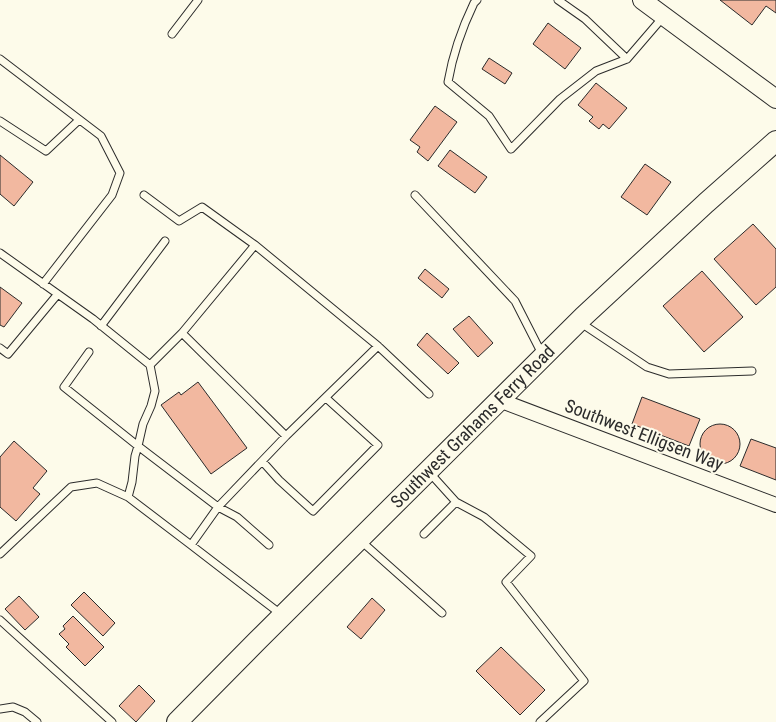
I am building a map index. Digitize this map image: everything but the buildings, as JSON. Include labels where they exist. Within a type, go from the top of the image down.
[{"type":"main road","name":"Southwest Grahams Ferry Road","points":[[177,722],[282,615],[579,321],[776,141]]},
{"type":"street","points":[[642,0],[776,99]]},
{"type":"street","name":"Southwest Elligsen Way","points":[[499,400],[776,505]]},
{"type":"lane","points":[[172,34],[198,0]]},
{"type":"lane","points":[[477,0],[462,28],[452,60],[448,82],[488,116],[511,149],[560,99],[596,71],[627,59],[664,16]]},
{"type":"lane","points":[[558,0],[584,19],[627,59]]},
{"type":"lane","points":[[0,59],[101,136],[120,173],[112,195],[43,284]]},
{"type":"lane","points":[[0,121],[46,151],[79,120]]},
{"type":"lane","points":[[144,194],[179,221],[202,207],[255,245],[378,346],[428,394]]},
{"type":"lane","points":[[415,195],[515,301],[543,357]]},
{"type":"lane","points":[[101,326],[166,241]]},
{"type":"lane","points":[[150,365],[182,333],[255,245]]},
{"type":"lane","points":[[0,253],[101,326],[150,365],[155,391],[143,424],[128,497]]},
{"type":"lane","points":[[0,348],[8,354],[58,295]]},
{"type":"lane","points":[[579,321],[647,367],[669,374],[752,371]]},
{"type":"lane","points":[[182,333],[286,436]]},
{"type":"lane","points":[[191,545],[218,507],[286,436],[378,346]]},
{"type":"lane","points":[[89,352],[64,387],[218,507],[237,517],[269,545]]},
{"type":"lane","points":[[262,461],[279,480],[313,511],[378,445],[326,398]]},
{"type":"lane","points":[[428,471],[456,502],[484,517],[531,556],[506,582],[584,681],[540,722]]},
{"type":"lane","points":[[0,554],[71,487],[97,483],[128,497],[282,615]]},
{"type":"lane","points":[[424,534],[456,502]]},
{"type":"lane","points":[[359,539],[442,613]]},
{"type":"lane","points":[[0,620],[112,722]]},
{"type":"lane","points":[[0,709],[13,707],[25,712],[37,722]]}]
